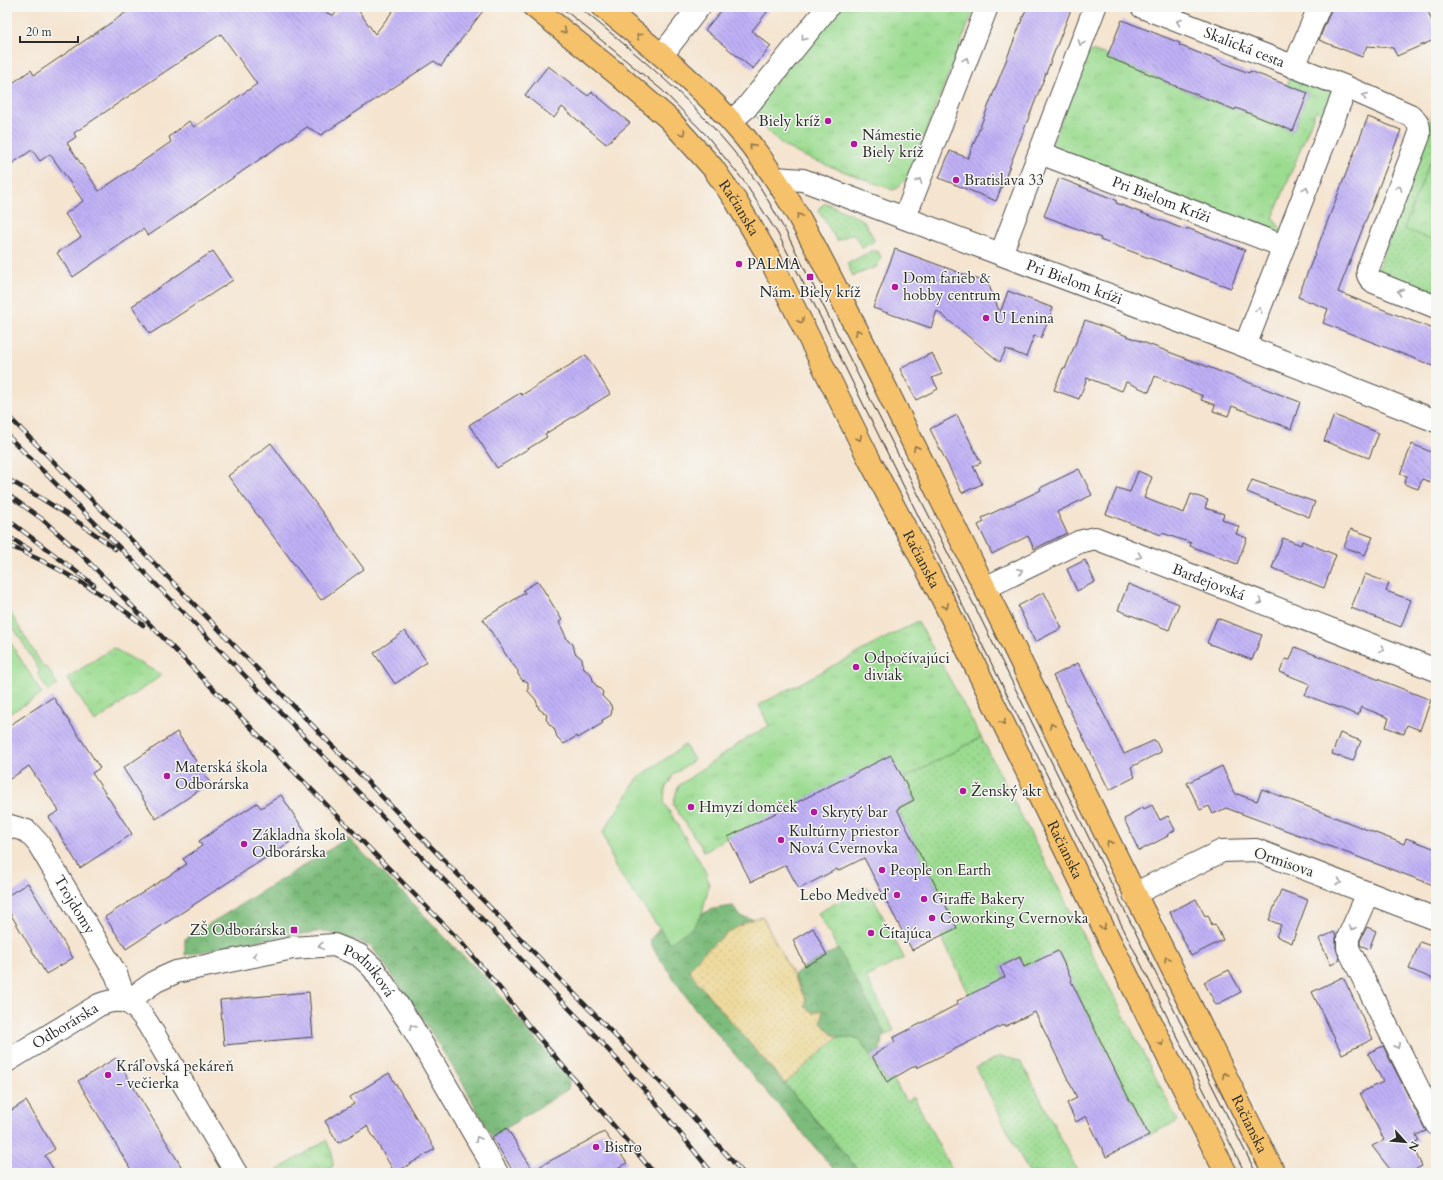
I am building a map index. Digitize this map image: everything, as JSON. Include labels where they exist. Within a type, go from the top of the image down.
[{"type":"main road","name":"Račianska","points":[[534,7],[617,74],[669,119],[714,168],[744,213],[771,261],[869,459],[943,600],[1104,929],[1226,1173]]},
{"type":"main road","name":"Račianska","points":[[603,7],[662,55],[704,92],[731,121],[775,178],[806,228],[985,588],[1134,894],[1274,1173]]},
{"type":"street","points":[[662,55],[699,7]]},
{"type":"street","points":[[731,121],[746,108],[828,7]]},
{"type":"street","points":[[775,178],[803,180],[905,217],[986,7]]},
{"type":"street","points":[[1001,254],[1095,7]]},
{"type":"street","name":"Skalická cesta","points":[[1142,7],[1346,87],[1410,114],[1419,123],[1419,136],[1367,274],[1374,282],[1436,307]]},
{"type":"street","points":[[1294,67],[1319,7]]},
{"type":"street","points":[[1245,346],[1346,87]]},
{"type":"street","name":"Pri Bielom Kríži","points":[[1040,153],[1283,246]]},
{"type":"street","name":"Pri Bielom kríži","points":[[905,217],[1245,346],[1436,421]]},
{"type":"street","name":"Bardejovská","points":[[985,588],[1079,542],[1095,538],[1436,670]]},
{"type":"street","name":"Trojdomy","points":[[7,825],[26,831],[38,843],[116,974],[126,1002]]},
{"type":"street","name":"Ormisova","points":[[1134,894],[1222,851],[1256,850],[1436,919]]},
{"type":"street","points":[[1368,893],[1348,938],[1348,948],[1436,1124]]},
{"type":"street","name":"Podniková","points":[[126,1002],[156,981],[176,972],[293,948],[334,945],[359,955],[373,968],[411,1025],[497,1173]]},
{"type":"street","name":"Odborárska","points":[[7,1061],[99,1005],[118,1000],[126,1002]]},
{"type":"street","points":[[126,1002],[141,1012],[236,1173]]},
{"type":"green space","name":"Námestie Biely kríž","points":[[835,7],[975,7],[907,180],[905,179],[898,188],[893,190],[803,156],[784,146],[766,129],[752,112]]},
{"type":"green space","points":[[1093,51],[1108,55],[1107,57],[1164,80],[1164,82],[1235,110],[1236,108],[1293,131],[1308,93],[1287,85],[1292,72],[1337,90],[1326,119],[1316,110],[1273,218],[1282,231],[1279,239],[1051,147],[1086,54]]},
{"type":"green space","points":[[1436,104],[1436,298],[1380,276],[1378,269]]},
{"type":"green space","points":[[1430,161],[1436,163],[1436,241],[1404,229]]},
{"type":"green space","points":[[826,203],[863,220],[873,237],[873,242],[862,248],[853,233],[837,241],[818,210]]},
{"type":"green space","points":[[871,251],[876,251],[881,257],[878,266],[853,276],[847,264]]},
{"type":"green space","points":[[7,607],[44,668],[47,667],[58,685],[48,691],[37,673],[40,671],[7,617]]},
{"type":"green space","points":[[918,621],[981,737],[903,779],[728,837],[705,852],[673,805],[678,786],[747,738],[769,726],[759,705]]},
{"type":"green space","points":[[7,637],[42,694],[7,715]]},
{"type":"green space","points":[[113,648],[162,675],[95,722],[67,678]]},
{"type":"green space","points":[[981,737],[1178,1121],[1149,1135],[1133,1103],[1131,1103],[1071,981],[1072,980],[1058,951],[1024,967],[1020,957],[1000,967],[1005,977],[971,998],[941,936],[957,928],[897,809],[914,800],[903,779]]},
{"type":"green space","points":[[685,745],[694,760],[674,774],[665,789],[664,803],[699,860],[706,873],[709,885],[702,914],[693,927],[670,943],[615,867],[603,832],[638,778]]},
{"type":"green space","points":[[348,838],[487,979],[530,1034],[570,1077],[568,1089],[492,1137],[462,1082],[418,1011],[370,945],[324,931],[264,939],[185,955],[185,939]]},
{"type":"green space","points":[[867,886],[904,958],[866,977],[894,1031],[886,1035],[818,913]]},
{"type":"green space","points":[[733,906],[741,917],[753,919],[725,936],[703,953],[698,983],[861,1173],[837,1173],[692,1005],[654,950],[650,940],[660,928],[670,943],[693,927],[702,914],[713,909]]},
{"type":"green space","points":[[838,949],[886,1035],[882,1038],[880,1051],[870,1056],[859,1038],[844,1038],[835,1035],[805,1007],[806,1000],[794,975],[805,966]]},
{"type":"green space","points":[[838,1037],[859,1038],[887,1082],[893,1079],[906,1101],[914,1097],[953,1173],[861,1173],[785,1084]]},
{"type":"green space","points":[[1000,1056],[1020,1061],[1077,1170],[1071,1173],[1029,1173],[976,1068]]},
{"type":"green space","points":[[326,1140],[332,1153],[333,1166],[321,1173],[273,1173]]},
{"type":"sand","points":[[762,916],[806,1000],[805,1007],[814,1013],[823,1010],[821,1022],[831,1034],[838,1037],[785,1084],[699,984],[689,970],[703,953],[723,936],[739,926]]},
{"type":"building","points":[[134,7],[318,7],[321,11],[333,15],[344,7],[356,7],[375,34],[396,7],[486,7],[441,66],[434,61],[321,135],[307,127],[148,236],[143,229],[73,277],[57,253],[81,237],[65,214],[83,201],[50,154],[40,161],[32,150],[7,167],[7,87],[31,70],[34,75]],"holes":[[[221,34],[257,84],[194,127],[189,121],[169,137],[171,142],[99,191],[67,143],[76,137],[74,133]]]},
{"type":"building","points":[[724,7],[771,7],[752,31],[771,46],[753,69],[705,30]]},
{"type":"building","points":[[1027,7],[1072,7],[996,201],[939,178],[950,151],[968,158]]},
{"type":"building","points":[[1332,7],[1426,7],[1436,30],[1436,39],[1397,56],[1393,48],[1367,46],[1362,57],[1319,40]]},
{"type":"building","points":[[1122,20],[1249,73],[1250,71],[1308,93],[1293,131],[1236,108],[1235,110],[1107,57]]},
{"type":"building","points":[[548,66],[588,96],[592,92],[630,123],[606,144],[562,107],[554,118],[525,95]]},
{"type":"building","points":[[1368,117],[1401,130],[1338,292],[1436,330],[1436,367],[1323,323],[1328,309],[1298,297]]},
{"type":"building","points":[[1059,178],[1116,200],[1116,203],[1186,230],[1187,228],[1245,250],[1231,288],[1100,240],[1101,238],[1044,216]]},
{"type":"building","points":[[895,249],[988,283],[1000,313],[1008,291],[1053,308],[1041,338],[1034,336],[1026,357],[1006,349],[1000,362],[937,311],[931,328],[873,308]]},
{"type":"building","points":[[213,251],[233,280],[150,334],[132,306]]},
{"type":"building","points":[[1085,320],[1300,402],[1291,429],[1232,406],[1228,416],[1213,411],[1215,405],[1201,400],[1203,396],[1155,376],[1149,392],[1126,382],[1122,391],[1087,378],[1079,399],[1054,390],[1063,368],[1065,369]]},
{"type":"building","points":[[932,353],[942,374],[932,378],[938,389],[916,400],[900,369]]},
{"type":"building","points":[[586,355],[610,394],[545,434],[547,437],[497,468],[469,425],[520,393],[522,395]]},
{"type":"building","points":[[957,415],[981,463],[973,466],[982,484],[962,493],[930,429]]},
{"type":"building","points":[[1334,415],[1379,433],[1369,458],[1324,441]]},
{"type":"building","points":[[271,443],[364,569],[321,600],[228,476]]},
{"type":"building","points":[[1412,444],[1436,454],[1436,484],[1422,479],[1418,489],[1404,484],[1407,476],[1400,474]]},
{"type":"building","points":[[1079,469],[1092,495],[1057,512],[1067,533],[1034,549],[1028,536],[992,554],[978,525],[984,522],[982,518],[1041,490],[1040,488]]},
{"type":"building","points":[[1138,471],[1152,477],[1144,498],[1184,513],[1191,494],[1208,500],[1205,508],[1224,514],[1222,519],[1239,527],[1236,534],[1247,538],[1237,564],[1190,546],[1191,543],[1162,533],[1161,535],[1106,514],[1117,488],[1130,492]]},
{"type":"building","points":[[1252,480],[1315,502],[1309,517],[1247,492]]},
{"type":"building","points":[[1351,529],[1373,537],[1365,555],[1344,547]]},
{"type":"building","points":[[1283,538],[1301,545],[1302,541],[1336,555],[1324,588],[1272,568]]},
{"type":"building","points":[[1085,560],[1095,582],[1077,591],[1067,569]]},
{"type":"building","points":[[1365,574],[1389,583],[1386,591],[1411,600],[1401,627],[1351,608]]},
{"type":"building","points":[[538,581],[562,620],[559,622],[568,641],[573,644],[575,653],[582,659],[584,669],[591,674],[594,683],[603,692],[602,696],[611,705],[612,710],[611,715],[601,721],[603,723],[578,738],[577,736],[564,744],[557,737],[554,728],[546,719],[547,715],[539,709],[536,700],[528,691],[528,682],[522,680],[518,674],[518,671],[483,619],[525,593],[523,590]]},
{"type":"building","points":[[1128,584],[1179,604],[1169,630],[1118,610]]},
{"type":"building","points":[[1044,592],[1062,628],[1035,642],[1018,606]]},
{"type":"building","points":[[1217,618],[1262,635],[1252,660],[1207,643]]},
{"type":"building","points":[[405,631],[427,662],[395,684],[374,653]]},
{"type":"building","points":[[1295,647],[1431,700],[1420,730],[1407,725],[1404,734],[1386,727],[1389,718],[1361,707],[1358,715],[1305,695],[1310,684],[1280,672],[1285,659],[1290,660]]},
{"type":"building","points":[[1078,663],[1124,754],[1155,740],[1161,752],[1131,767],[1135,777],[1109,790],[1053,676]]},
{"type":"building","points":[[53,697],[100,768],[92,773],[132,834],[80,868],[49,817],[59,811],[29,766],[7,781],[7,727]]},
{"type":"building","name":"Materská škola Odborárska","points":[[177,732],[210,783],[156,819],[123,768]]},
{"type":"building","points":[[1340,733],[1361,741],[1353,761],[1332,754]]},
{"type":"building","points":[[891,755],[914,800],[897,809],[957,928],[912,950],[864,858],[838,871],[837,869],[799,889],[786,865],[751,882],[728,837]]},
{"type":"building","points":[[1222,766],[1234,793],[1257,801],[1262,789],[1404,844],[1406,838],[1436,849],[1436,886],[1226,808],[1213,814],[1209,806],[1200,810],[1187,783]]},
{"type":"building","name":"Základna škola Odborárska","points":[[281,795],[305,832],[126,949],[105,917],[187,864],[183,859],[202,846],[199,841],[257,803],[261,808]]},
{"type":"building","points":[[1152,805],[1160,820],[1168,816],[1175,830],[1167,835],[1168,836],[1139,851],[1124,819],[1143,807],[1144,809]]},
{"type":"building","points":[[28,883],[73,958],[46,974],[7,908],[7,896]]},
{"type":"building","points":[[1281,890],[1308,900],[1292,943],[1276,936],[1281,925],[1269,920]]},
{"type":"building","points":[[1196,899],[1205,916],[1208,915],[1212,925],[1215,924],[1223,940],[1191,956],[1170,912]]},
{"type":"building","points":[[1367,927],[1376,931],[1369,949],[1360,945],[1360,941]]},
{"type":"building","points":[[813,928],[827,955],[805,966],[793,940]]},
{"type":"building","points":[[1334,932],[1336,936],[1336,948],[1340,960],[1331,965],[1319,939]]},
{"type":"building","points":[[1420,942],[1436,948],[1436,980],[1409,969]]},
{"type":"building","points":[[1058,951],[1072,980],[1071,981],[1131,1103],[1149,1135],[1106,1157],[1086,1116],[1076,1122],[1067,1103],[1077,1098],[1035,1012],[1004,1027],[1003,1025],[917,1068],[916,1065],[887,1082],[872,1056],[895,1042],[893,1038],[958,1004],[957,1001],[1005,977],[1000,967],[1020,957],[1024,967]]},
{"type":"building","points":[[1229,970],[1241,992],[1216,1005],[1204,982]]},
{"type":"building","points":[[1343,977],[1373,1039],[1342,1054],[1312,992]]},
{"type":"building","points":[[309,992],[313,1037],[224,1045],[220,1000]]},
{"type":"building","points":[[1383,1046],[1426,1131],[1416,1135],[1419,1141],[1412,1145],[1422,1166],[1409,1173],[1393,1173],[1372,1146],[1384,1140],[1360,1093],[1383,1082],[1368,1053]]},
{"type":"building","points":[[116,1058],[185,1173],[133,1173],[78,1081]]},
{"type":"building","points":[[389,1073],[435,1149],[395,1173],[367,1126],[338,1143],[325,1121],[354,1104],[350,1097]]},
{"type":"building","points":[[26,1101],[55,1149],[45,1156],[56,1173],[7,1173],[7,1113]]},
{"type":"building","name":"Bistro","points":[[507,1128],[533,1170],[604,1132],[627,1163],[608,1173],[514,1173],[492,1137]]},
{"type":"tram line","points":[[561,7],[663,91],[707,136],[743,180],[778,234],[1245,1173]]},
{"type":"tram line","points":[[579,7],[653,69],[699,113],[721,136],[767,198],[786,232],[977,611],[1256,1173]]},
{"type":"railway","points":[[7,415],[117,525],[634,1055],[683,1106],[743,1173]]},
{"type":"railway","points":[[7,435],[144,572],[591,1031],[650,1096],[712,1173]]},
{"type":"railway","points":[[7,479],[62,511],[115,549]]},
{"type":"railway","points":[[7,494],[42,519],[81,554],[460,941],[503,992],[528,1025],[654,1173]]},
{"type":"railway","points":[[7,519],[94,585]]},
{"type":"railway","points":[[7,536],[30,550]]},
{"type":"railway","points":[[7,545],[24,552],[78,580],[112,602],[143,625]]},
{"type":"place","name":"Biely kríž","points":[[828,121]]},
{"type":"place","name":"Námestie Biely kríž","points":[[854,144]]},
{"type":"place","name":"Bratislava 33","points":[[956,180]]},
{"type":"place","name":"PALMA","points":[[739,264]]},
{"type":"place","name":"Nám. Biely kríž","points":[[810,277]]},
{"type":"place","name":"Dom farieb & hobby centrum","points":[[895,287]]},
{"type":"place","name":"U Lenina","points":[[986,318]]},
{"type":"place","name":"Odpočívajúci diviak","points":[[856,667]]},
{"type":"place","name":"Materská škola Odborárska","points":[[167,776]]},
{"type":"place","name":"Ženský akt","points":[[963,791]]},
{"type":"place","name":"Hmyzí domček","points":[[691,807]]},
{"type":"place","name":"Skrytý bar","points":[[814,812]]},
{"type":"place","name":"Kultúrny priestor Nová Cvernovka","points":[[781,840]]},
{"type":"place","name":"Základna škola Odborárska","points":[[244,844]]},
{"type":"place","name":"People on Earth","points":[[882,870]]},
{"type":"place","name":"Lebo Medveď","points":[[897,895]]},
{"type":"place","name":"Giraffe Bakery","points":[[924,899]]},
{"type":"place","name":"Coworking Cvernovka","points":[[932,918]]},
{"type":"place","name":"ZŠ Odborárska","points":[[294,930]]},
{"type":"place","name":"Čítajúca","points":[[871,933]]},
{"type":"place","name":"Kráľovská pekáreň - večierka","points":[[108,1075]]},
{"type":"place","name":"Bistro","points":[[596,1147]]}]
